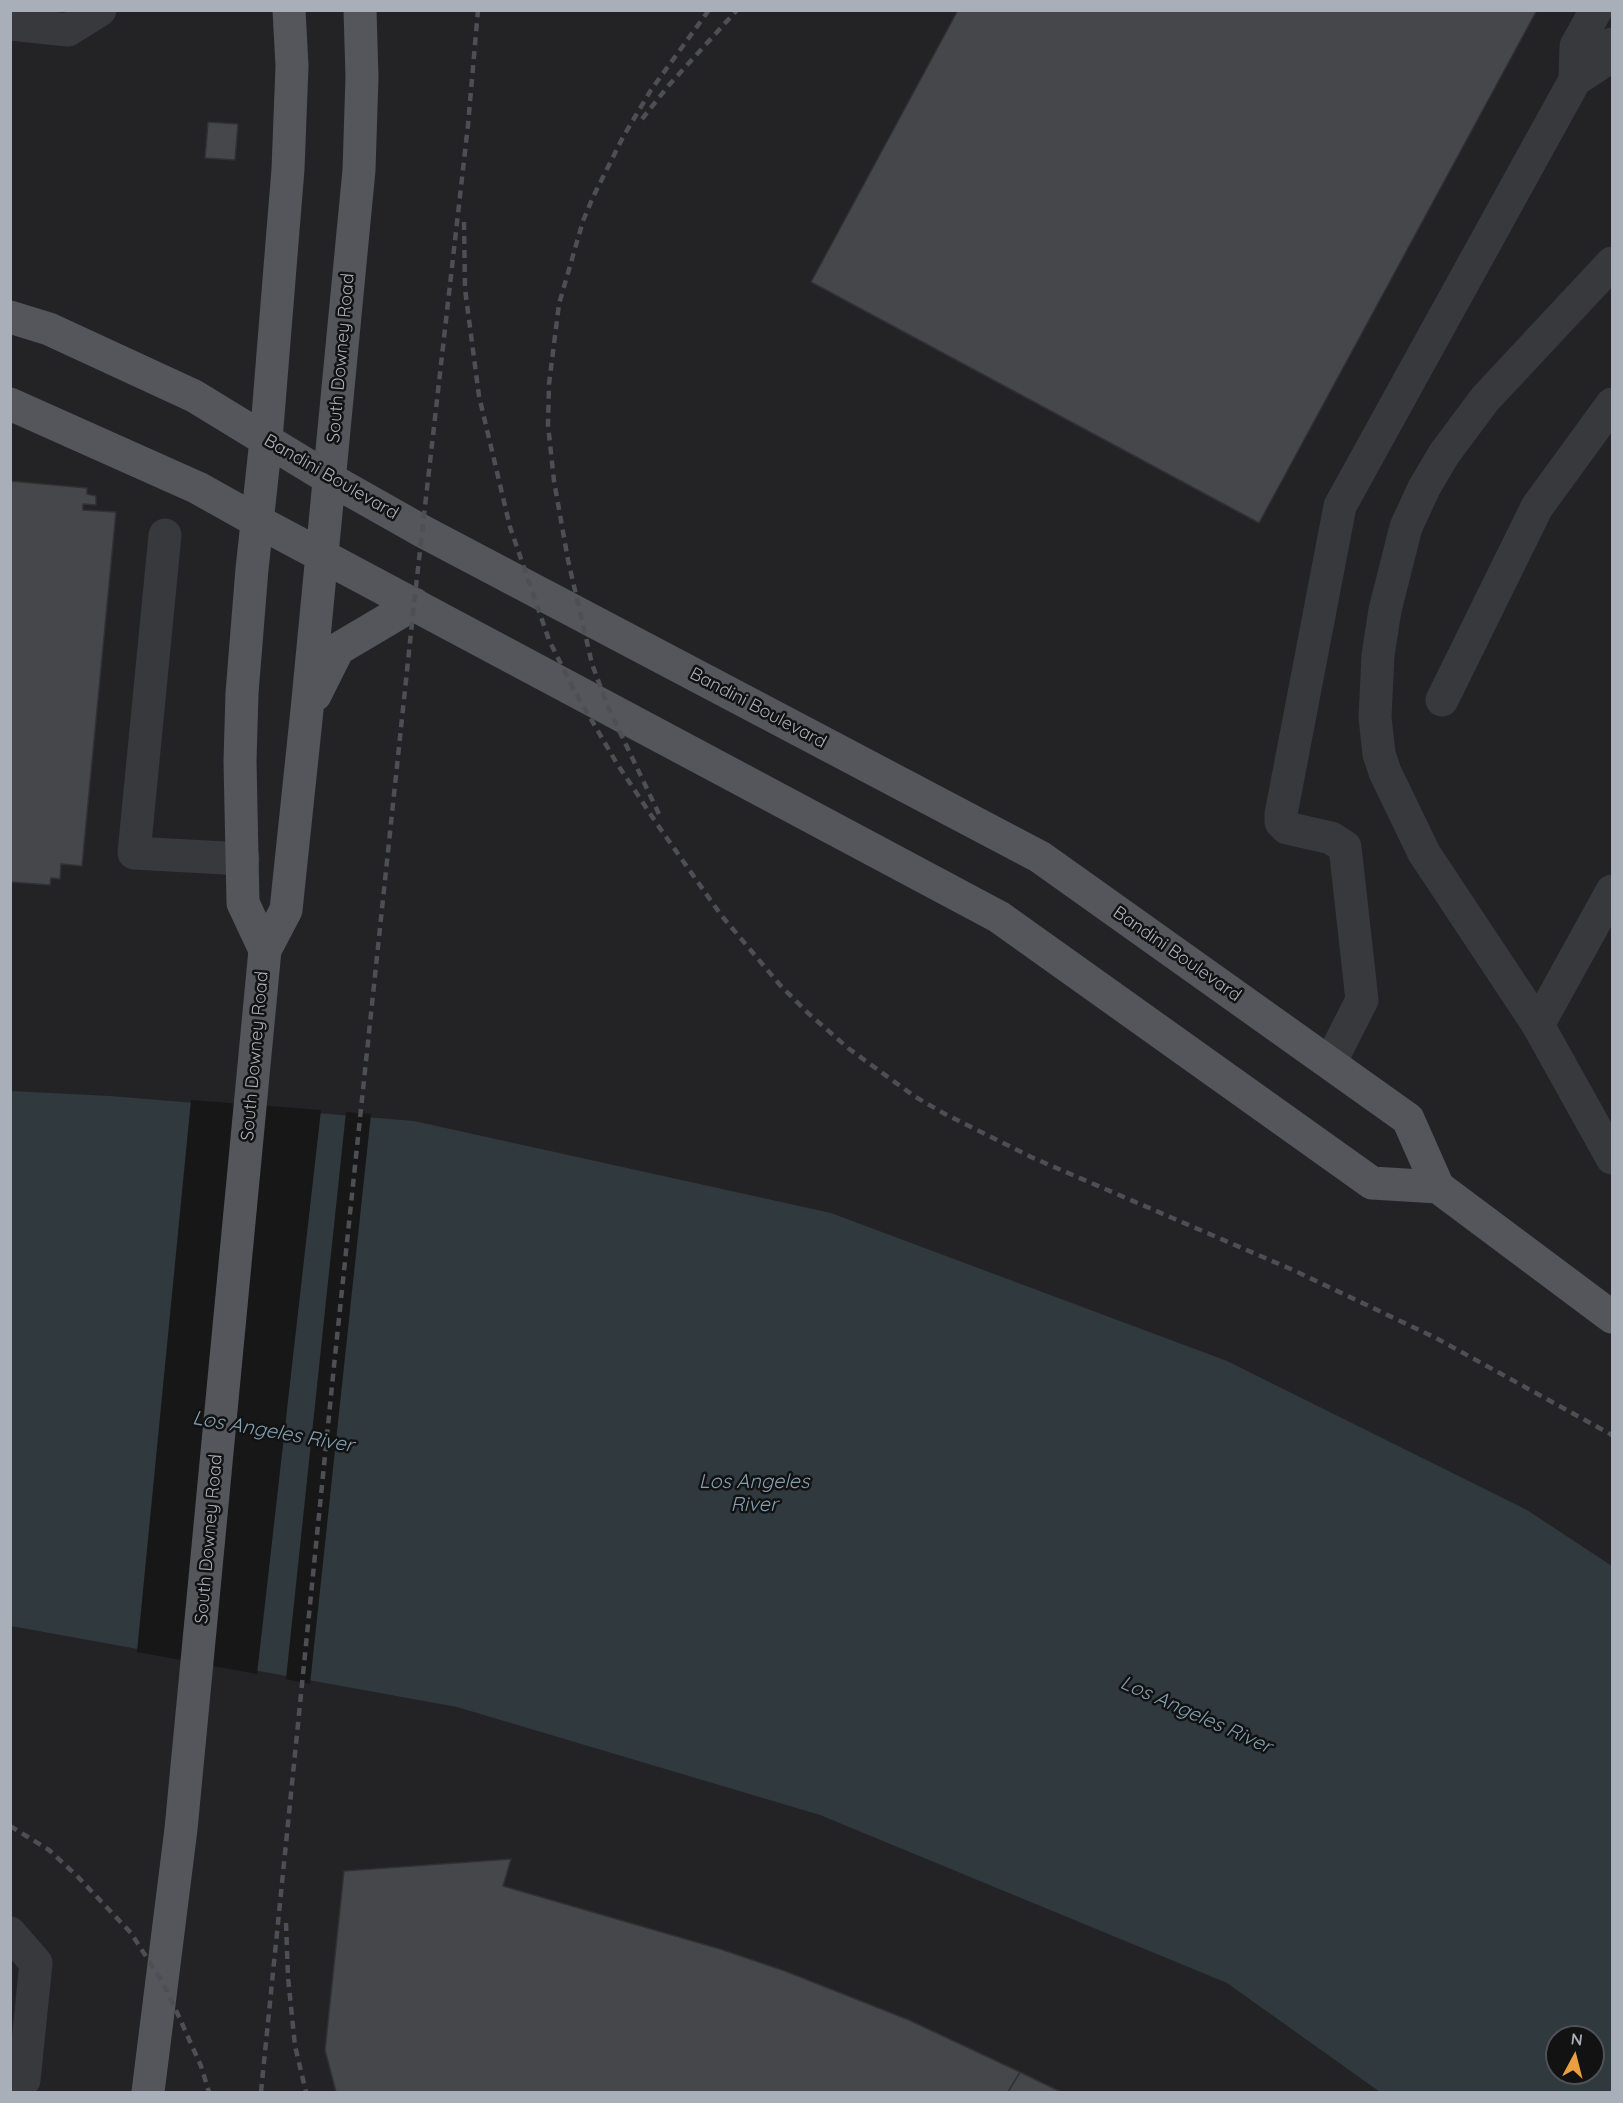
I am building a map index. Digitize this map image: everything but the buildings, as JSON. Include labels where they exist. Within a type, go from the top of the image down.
[{"type":"main road","name":"South Downey Road","points":[[266,950],[243,903],[240,761],[242,693],[288,169],[292,66],[289,10]]},
{"type":"main road","name":"South Downey Road","points":[[148,2092],[181,1829],[266,950],[286,910],[308,711],[359,170],[362,77],[360,10]]},
{"type":"main road","name":"Bandini Boulevard","points":[[10,316],[50,329],[206,403],[330,479],[512,578],[1040,857],[1408,1119],[1438,1187],[1612,1317]]},
{"type":"main road","points":[[10,404],[198,488],[999,916],[1372,1183],[1438,1187]]},
{"type":"main road","points":[[308,711],[338,650],[414,604]]},
{"type":"lane","points":[[10,24],[68,30],[100,10]]},
{"type":"lane","points":[[1330,1063],[1362,1000],[1345,847],[1331,838],[1287,828],[1281,822],[1281,814],[1340,506],[1575,80],[1576,46],[1596,10]]},
{"type":"lane","points":[[1575,80],[1604,61],[1612,44]]},
{"type":"lane","points":[[1612,263],[1485,399],[1444,454],[1424,488],[1406,527],[1388,600],[1378,655],[1375,717],[1379,754],[1385,772],[1424,853],[1538,1025],[1612,1158]]},
{"type":"lane","points":[[1442,700],[1537,507],[1612,404]]},
{"type":"lane","points":[[165,536],[134,853],[243,860]]},
{"type":"lane","points":[[1538,1025],[1612,891]]},
{"type":"lane","points":[[10,1933],[36,1963],[24,2080],[10,2092]]},
{"type":"shaded area","points":[[11,11],[1612,11],[1612,2092],[11,2092]]},
{"type":"water","name":"Los Angeles River","points":[[11,1091],[110,1096],[414,1121],[831,1213],[1227,1361],[1527,1510],[1612,1566],[1612,2092],[1380,2092],[1227,1983],[820,1815],[457,1707],[11,1626]]},
{"type":"pier","points":[[191,1100],[321,1110],[257,1674],[137,1652]]},
{"type":"pier","points":[[346,1112],[371,1114],[310,1684],[286,1679]]},
{"type":"railway","points":[[261,2092],[334,1366],[414,604],[468,125],[478,10]]},
{"type":"railway","points":[[659,814],[608,707],[592,664],[568,560],[554,481],[548,425],[549,384],[559,304],[583,221],[593,197],[623,137],[651,90],[709,10]]},
{"type":"railway","points":[[642,119],[669,85],[737,10]]},
{"type":"railway","points":[[464,222],[465,289],[479,396],[510,527],[549,640],[574,690],[616,762],[657,824],[721,915],[780,985],[848,1048],[914,1096],[945,1114],[1031,1157],[1293,1270],[1436,1338],[1612,1435]]},
{"type":"railway","points":[[10,1826],[49,1850],[131,1933],[163,1983],[201,2066],[209,2092]]},
{"type":"railway","points":[[286,1923],[288,1977],[295,2046],[306,2092]]}]
